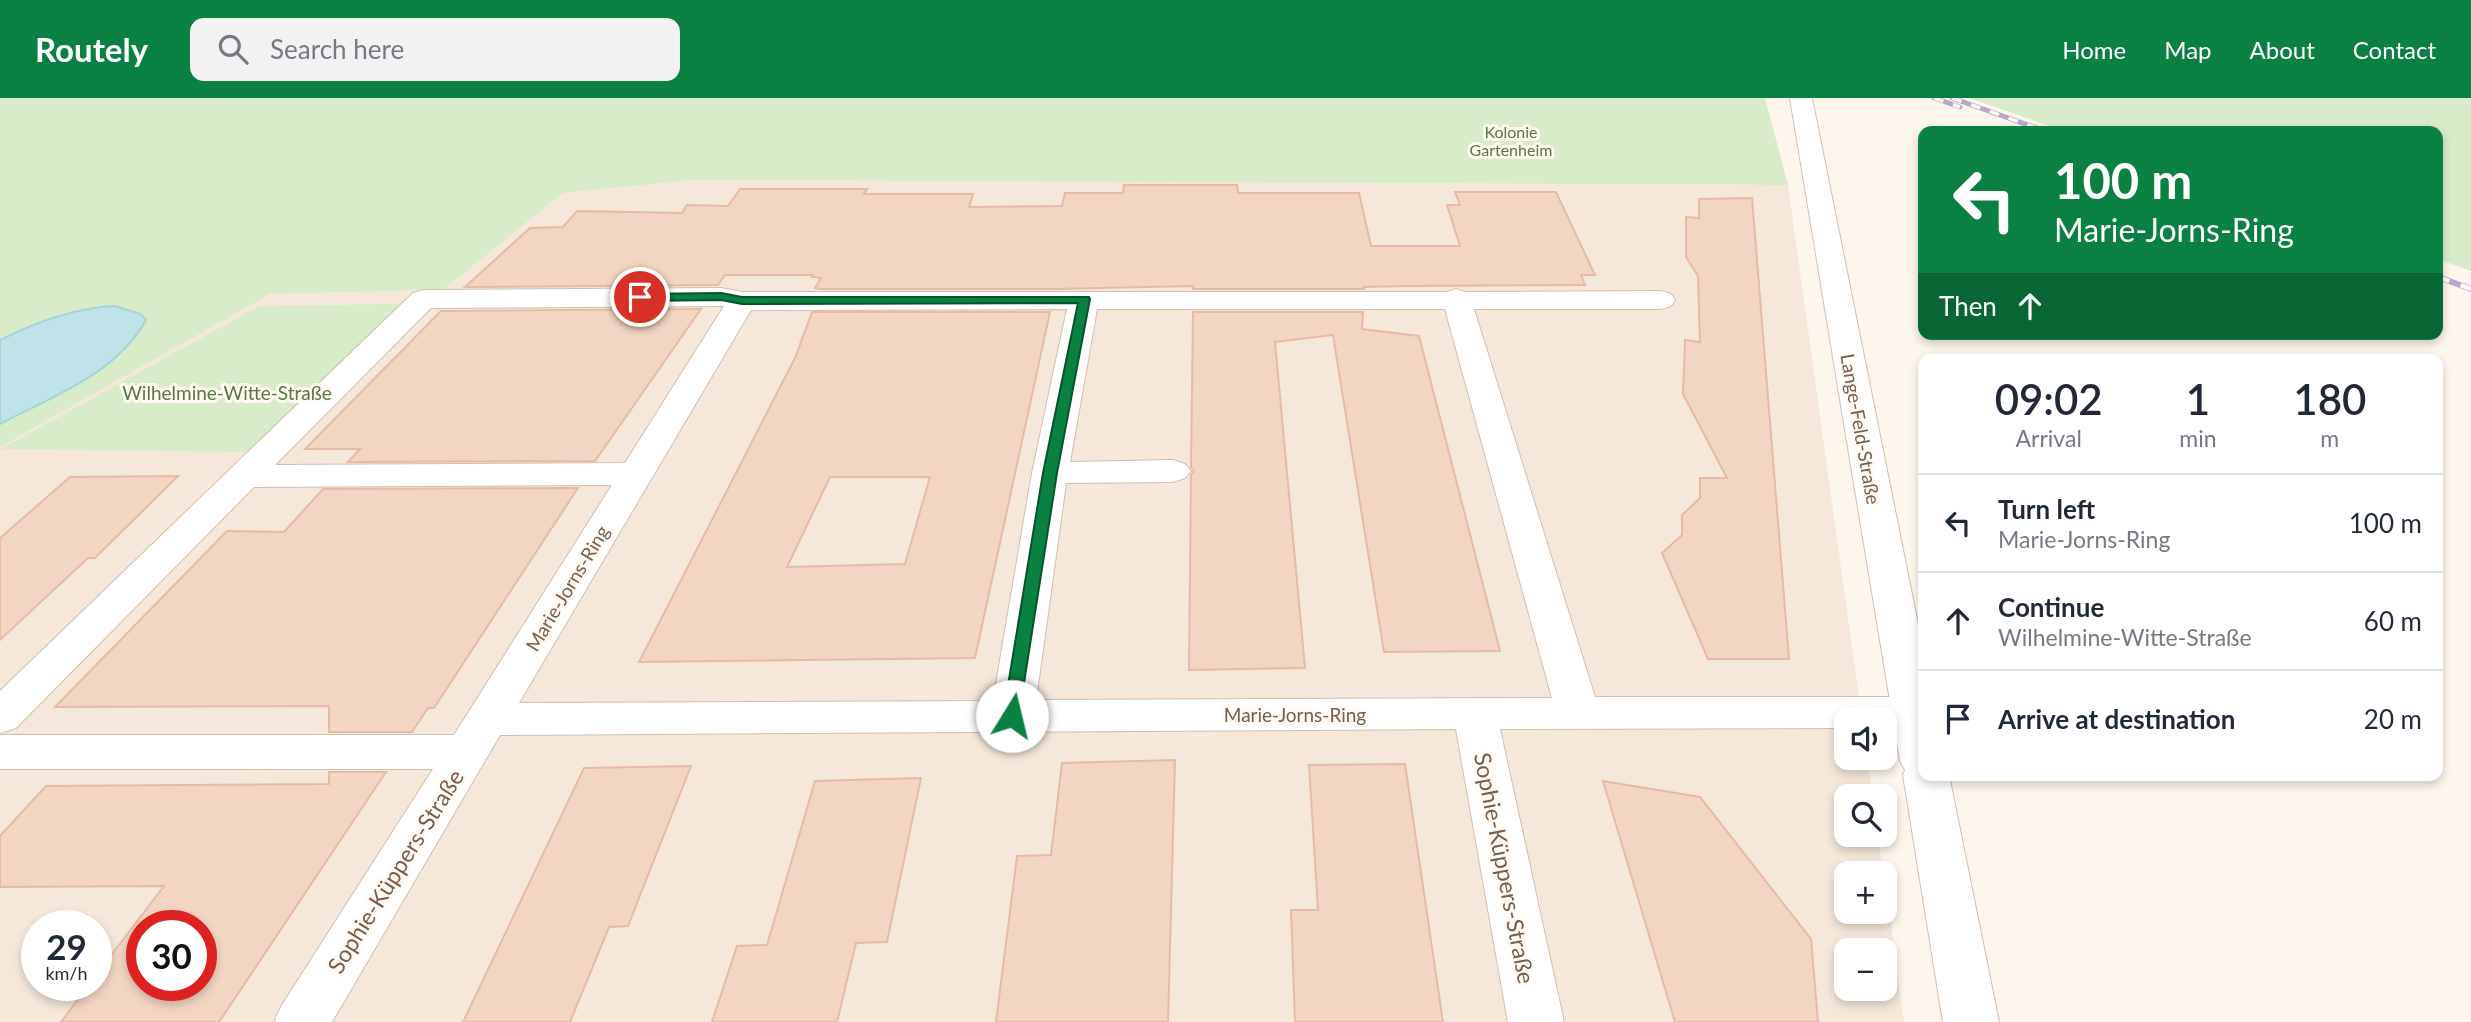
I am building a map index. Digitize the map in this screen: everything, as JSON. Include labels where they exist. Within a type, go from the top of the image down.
[{"type":"street","name":"Lange-Feld-Straße","points":[[1801,98],[1918,731]]},
{"type":"street","points":[[1455,298],[1578,713]]},
{"type":"street","points":[[0,718],[423,299],[1661,299]]},
{"type":"street","points":[[1012,716],[1050,473],[1084,299]]},
{"type":"street","name":"Marie-Jorns-Ring","points":[[478,736],[742,301]]},
{"type":"street","points":[[1050,473],[1173,471]]},
{"type":"street","points":[[243,476],[636,474]]},
{"type":"street","name":"Sophie-Küppers-Straße","points":[[1475,713],[1536,1022]]},
{"type":"street","name":"Marie-Jorns-Ring","points":[[478,736],[1012,716],[1915,713]]},
{"type":"street","points":[[0,752],[478,736]]},
{"type":"street","name":"Sophie-Küppers-Straße","points":[[302,1022],[478,736]]},
{"type":"street","points":[[1927,781],[1971,1022]]},
{"type":"shaded area","points":[[694,180],[1788,185],[1860,707],[1834,707],[1834,770],[1869,770],[1871,784],[1834,784],[1834,847],[1880,847],[1881,861],[1834,861],[1834,924],[1891,924],[1893,938],[1834,938],[1834,1001],[1897,1001],[1897,970],[1904,1022],[0,1022],[0,447],[270,294],[443,290],[563,193]]},
{"type":"green space","name":"Kolonie Gartenheim","points":[[0,98],[1765,98],[1788,185],[694,180],[563,193],[443,290],[270,294],[0,447]]},
{"type":"green space","points":[[1969,98],[2471,98],[2471,271],[2443,261],[2443,126],[2050,126]]},
{"type":"green space","name":"Wilhelmine-Witte-Straße","points":[[400,304],[251,452],[1,449],[259,306]]},
{"type":"water","points":[[114,306],[141,314],[146,320],[118,356],[81,382],[0,424],[0,340],[56,317]]},
{"type":"building","points":[[1124,185],[1237,185],[1238,193],[1359,193],[1371,246],[1460,246],[1447,205],[1460,205],[1455,192],[1556,192],[1595,275],[1581,275],[1585,285],[1407,286],[1364,289],[1193,289],[1193,286],[821,289],[815,288],[821,278],[812,277],[813,275],[725,275],[718,285],[465,287],[530,228],[563,227],[577,211],[682,213],[687,205],[728,206],[740,189],[867,189],[864,194],[973,194],[969,207],[1062,206],[1065,193],[1123,193]]},
{"type":"building","points":[[1752,198],[1789,659],[1708,659],[1662,553],[1682,535],[1682,515],[1700,498],[1700,478],[1727,478],[1683,394],[1685,340],[1700,342],[1698,276],[1686,257],[1686,217],[1699,218],[1699,199]]},
{"type":"building","points":[[701,309],[595,461],[348,462],[360,449],[305,449],[441,311]]},
{"type":"building","points":[[812,312],[1050,312],[975,658],[639,662],[795,358]],"holes":[[[830,477],[930,477],[905,564],[787,567]]]},
{"type":"building","points":[[1193,312],[1363,312],[1362,329],[1419,336],[1500,651],[1384,652],[1333,335],[1275,342],[1305,668],[1189,670],[1191,475],[1194,471],[1191,467]]},
{"type":"building","points":[[178,476],[95,558],[88,558],[0,640],[0,538],[70,477]]},
{"type":"building","points":[[578,488],[434,708],[428,708],[412,732],[329,732],[329,706],[55,707],[227,531],[284,532],[323,489]]},
{"type":"building","points":[[1175,760],[1168,1022],[996,1022],[1017,856],[1051,855],[1062,763]]},
{"type":"building","points":[[1405,764],[1443,1022],[1295,1022],[1291,910],[1318,910],[1309,765]]},
{"type":"building","points":[[691,766],[628,926],[609,927],[570,1022],[463,1022],[584,768]]},
{"type":"building","points":[[329,772],[386,772],[219,1022],[61,1022],[77,1001],[112,1001],[112,954],[126,936],[126,1001],[217,1001],[217,910],[146,910],[164,886],[0,887],[0,836],[46,786],[329,784]]},
{"type":"building","points":[[921,778],[887,942],[856,943],[837,1022],[712,1022],[737,946],[767,945],[815,781]]},
{"type":"building","points":[[1603,781],[1700,797],[1811,939],[1818,1022],[1675,1022]]},
{"type":"railway","points":[[1934,98],[1960,107]]},
{"type":"railway","points":[[1952,98],[2031,126]]},
{"type":"railway","points":[[2443,279],[2471,289]]},
{"type":"route","points":[[640,297],[721,297],[742,301],[1084,299],[1050,473],[1012,716]]}]
